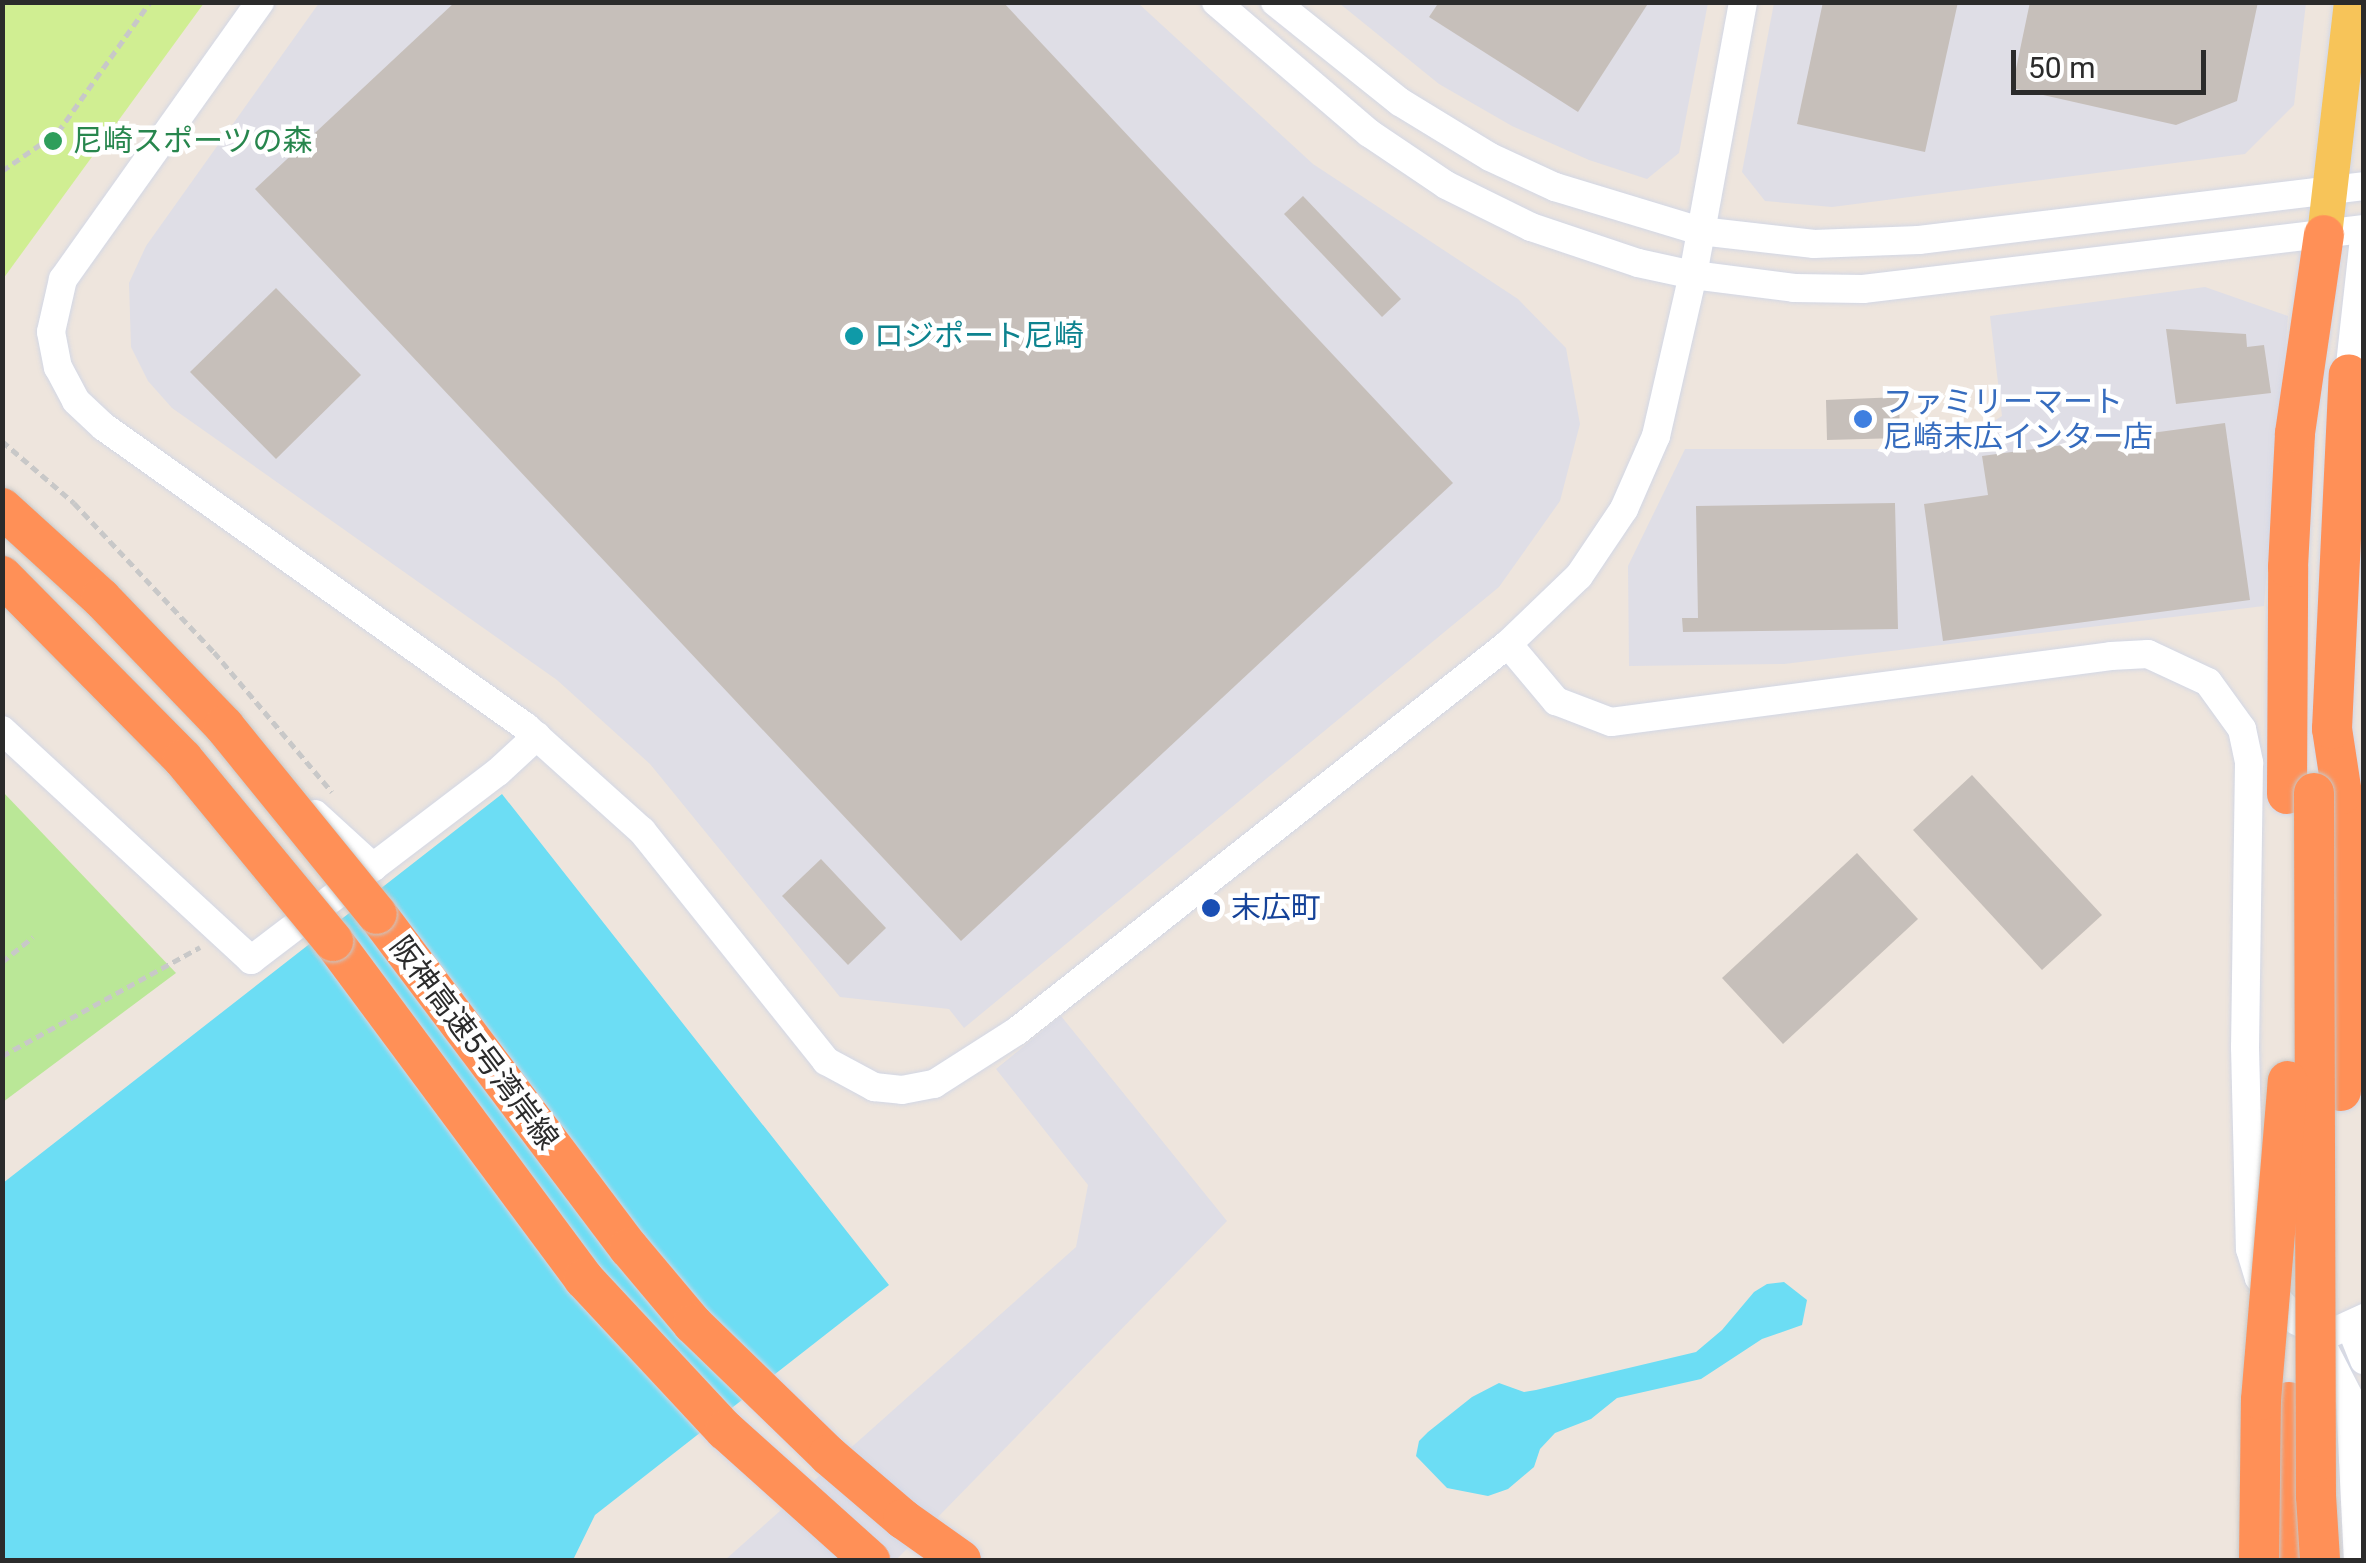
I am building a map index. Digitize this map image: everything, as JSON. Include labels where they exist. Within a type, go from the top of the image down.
[{"type":"highway","points":[[2324,235],[2295,433],[2288,567],[2314,794],[2348,1560]]},
{"type":"highway","points":[[2259,1560],[2261,1400],[2314,794],[2332,729],[2349,374]]},
{"type":"highway","name":"阪神高速5号湾岸線","points":[[2,508],[101,598],[224,726],[378,914],[629,1248],[693,1324],[828,1456],[903,1519],[961,1560]]},
{"type":"highway","name":"阪神高速5号湾岸線","points":[[2,576],[115,686],[253,842],[334,941],[584,1278],[725,1430],[790,1494],[870,1560]]},
{"type":"highway","points":[[2314,794],[2316,1496],[2320,1560]]},
{"type":"highway","points":[[2288,1081],[2288,1560]]},
{"type":"highway","points":[[584,1278],[642,1369],[770,1503],[834,1560]]},
{"type":"highway","points":[[903,1519],[972,1560]]},
{"type":"main road","points":[[2324,235],[2351,2]]},
{"type":"street","points":[[260,2],[63,278],[51,332],[58,368],[76,401],[104,427],[286,552],[537,736],[642,832],[826,1061],[874,1087],[902,1090],[934,1084],[1017,1031],[1508,644],[1579,576],[1602,546],[1643,471],[1661,419],[1693,275],[1743,2]]},
{"type":"street","points":[[1216,2],[1369,133],[1446,185],[1531,227],[1638,263],[1693,275],[1775,286],[1863,289],[2364,229]]},
{"type":"street","points":[[1275,2],[1400,102],[1490,157],[1555,188],[1700,232],[1814,244],[1920,240],[2364,186]]},
{"type":"street","points":[[2364,240],[2349,374],[2364,472]]},
{"type":"street","points":[[2,535],[373,867]]},
{"type":"street","points":[[1508,644],[1556,701],[1611,722],[2111,656],[2148,654],[2208,682],[2242,728],[2249,763],[2246,1047],[2250,1250],[2259,1278],[2281,1307],[2315,1331],[2328,1335],[2357,1323],[2364,1360]]},
{"type":"street","points":[[2,730],[251,960],[498,772],[537,736]]},
{"type":"street","points":[[2315,1331],[2350,1399],[2358,1560]]},
{"type":"path","points":[[2,172],[58,132],[150,2]]},
{"type":"path","points":[[2,441],[74,503],[214,652],[343,804]]},
{"type":"path","points":[[2,1056],[171,966],[223,931]]},
{"type":"path","points":[[2,962],[33,937]]},
{"type":"shaded area","name":"ロジポート尼崎","points":[[319,3],[1138,3],[1313,164],[1518,299],[1566,348],[1580,424],[1560,501],[1499,587],[964,1028],[949,1009],[840,997],[650,764],[557,680],[172,408],[148,381],[131,347],[129,283],[146,246]]},
{"type":"shaded area","points":[[1339,3],[1708,3],[1679,153],[1647,179],[1589,160],[1512,126],[1439,84]]},
{"type":"shaded area","points":[[1774,3],[2306,3],[2294,105],[2245,154],[1832,207],[1765,201],[1742,172]]},
{"type":"shaded area","points":[[2205,287],[2288,316],[2264,606],[1784,664],[1629,666],[1628,566],[1685,449],[1950,449],[2002,416],[1990,316]]},
{"type":"shaded area","points":[[1061,1016],[1227,1221],[896,1560],[725,1560],[1076,1247],[1088,1185],[996,1069]]},
{"type":"green space","name":"尼崎スポーツの森","points":[[2,3],[204,3],[3,279]]},
{"type":"green space","points":[[3,792],[176,973],[3,1102]]},
{"type":"water","points":[[502,794],[889,1285],[595,1515],[573,1560],[3,1560],[3,1183]]},
{"type":"water","points":[[1784,1282],[1807,1300],[1802,1325],[1762,1339],[1701,1379],[1617,1398],[1591,1419],[1555,1433],[1540,1449],[1534,1467],[1508,1489],[1488,1496],[1447,1488],[1416,1456],[1419,1441],[1428,1432],[1472,1397],[1499,1383],[1524,1392],[1696,1352],[1722,1330],[1754,1292],[1767,1284]]},
{"type":"building","name":"ロジポート尼崎","points":[[455,2],[1003,2],[1453,483],[961,941],[255,189]]},
{"type":"building","points":[[1439,2],[1649,2],[1578,112],[1429,17]]},
{"type":"building","points":[[1823,2],[1958,2],[1925,152],[1797,124]]},
{"type":"building","points":[[2030,2],[2258,2],[2237,101],[2176,125],[2012,88]]},
{"type":"building","points":[[1303,196],[1401,299],[1382,317],[1284,214]]},
{"type":"building","points":[[276,288],[361,375],[276,459],[190,372]]},
{"type":"building","points":[[2166,329],[2246,334],[2247,347],[2264,345],[2271,393],[2176,404]]},
{"type":"building","name":"ファミリーマート 尼崎末広インター店","points":[[1899,397],[1900,438],[1827,440],[1826,400]]},
{"type":"building","points":[[2225,423],[2250,600],[1943,641],[1924,504],[1988,495],[1982,456]]},
{"type":"building","points":[[1895,503],[1898,629],[1683,632],[1682,618],[1698,618],[1696,506]]},
{"type":"building","points":[[1972,775],[2102,915],[2042,970],[1913,830]]},
{"type":"building","points":[[1857,853],[1918,919],[1783,1044],[1722,978]]},
{"type":"building","points":[[821,859],[886,928],[848,965],[782,896]]},
{"type":"place","name":"尼崎スポーツの森","points":[[53,141]]},
{"type":"place","name":"ロジポート尼崎","points":[[854,336]]},
{"type":"place","name":"ファミリーマート 尼崎末広インター店","points":[[1863,419]]},
{"type":"place","name":"末広町","points":[[1211,908]]}]
